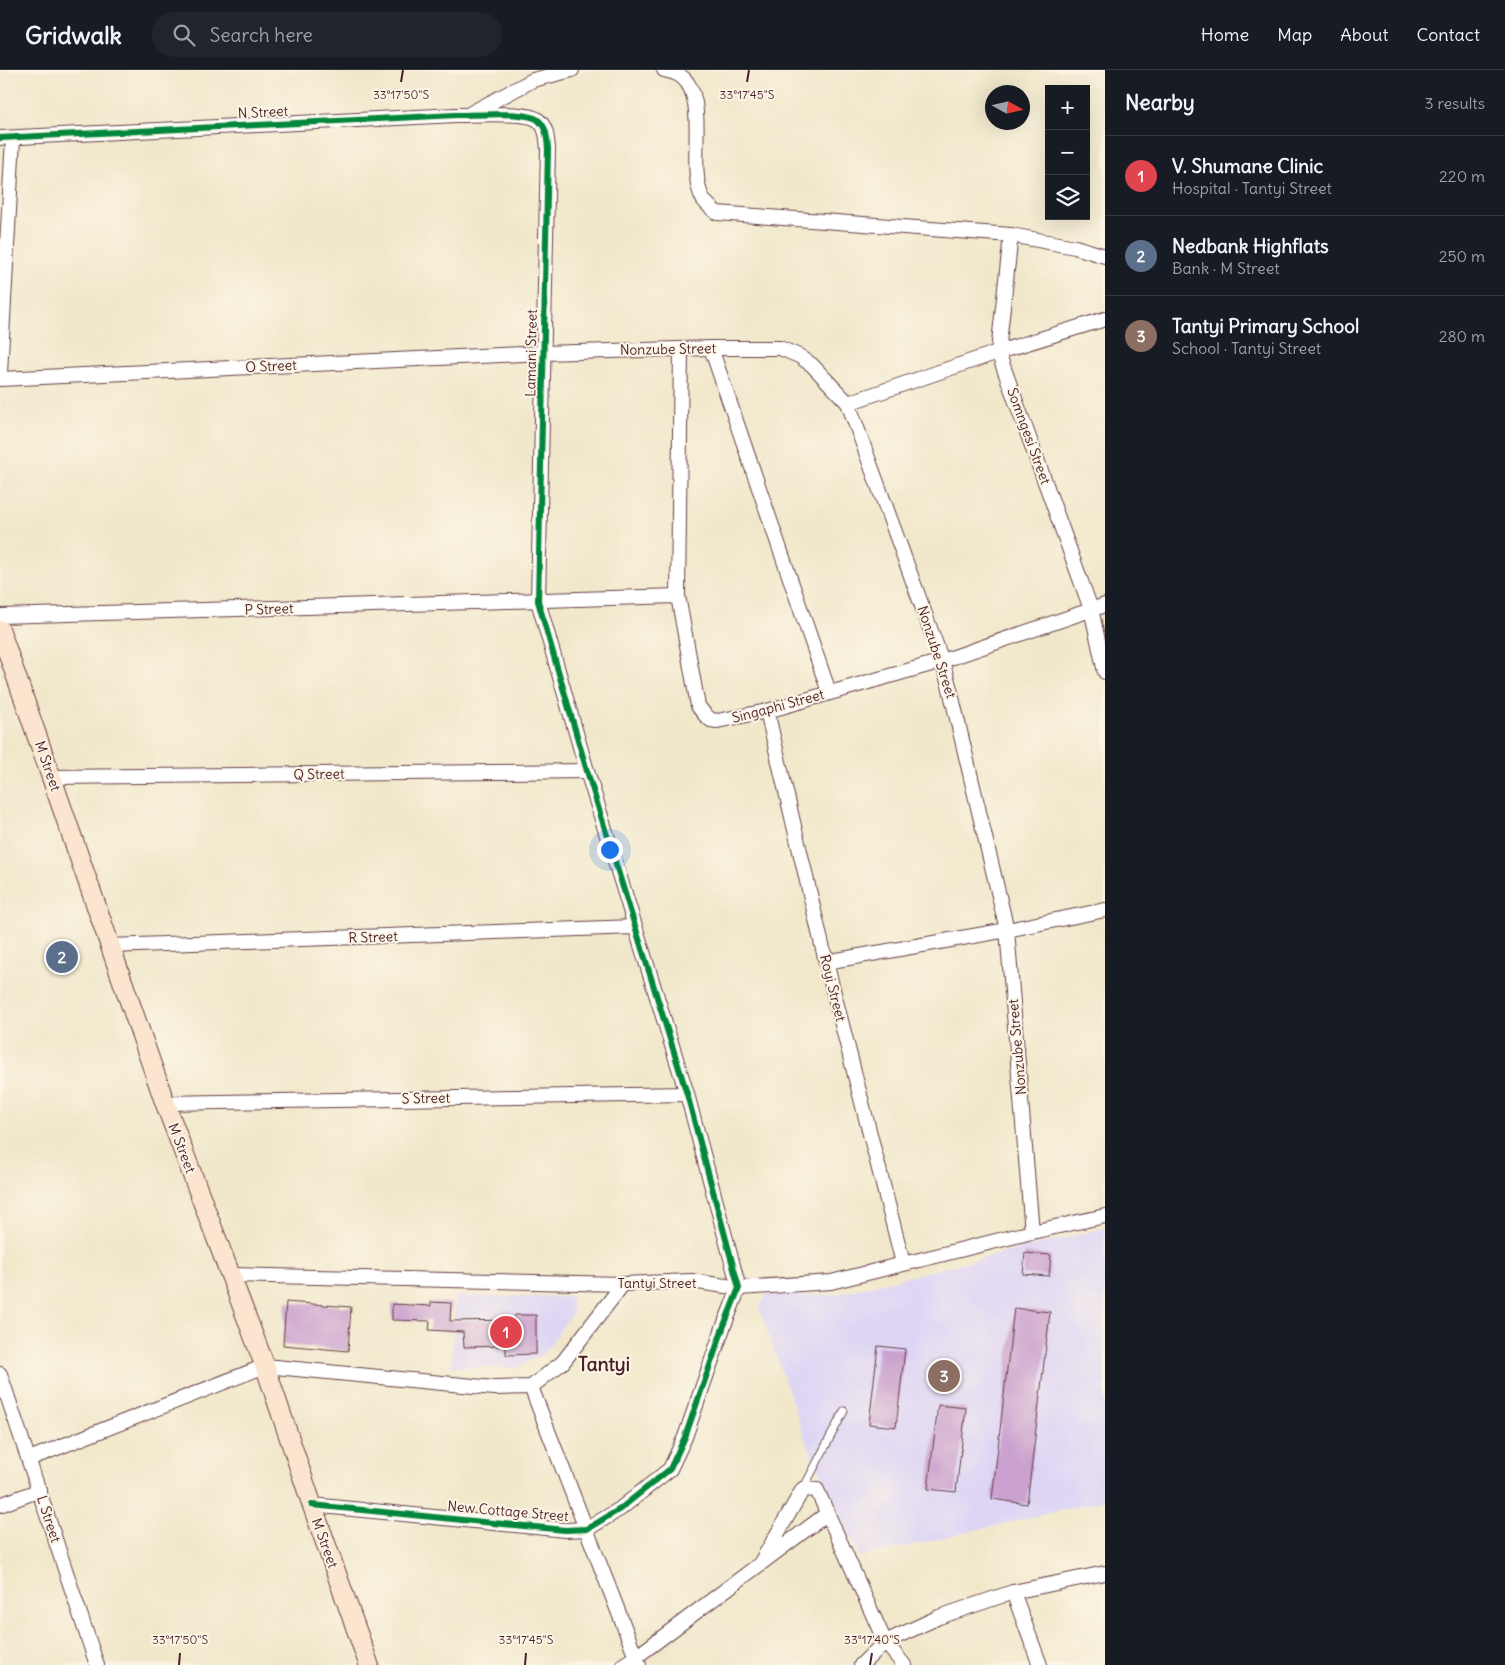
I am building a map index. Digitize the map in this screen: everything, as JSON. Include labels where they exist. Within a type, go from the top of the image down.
[{"type":"street","points":[[468,115],[533,80],[572,70]]},
{"type":"street","points":[[664,70],[682,77],[694,96],[698,187],[703,199],[717,213],[1010,235],[1075,247],[1105,256]]},
{"type":"street","name":"N Street","points":[[7,138],[468,115],[528,115]]},
{"type":"street","name":"Lamani Street","points":[[528,115],[539,121],[546,130],[548,149],[538,601],[587,771],[687,1094],[740,1288]]},
{"type":"street","points":[[0,373],[7,138]]},
{"type":"street","points":[[998,352],[1010,235]]},
{"type":"street","points":[[848,403],[998,352],[1105,319]]},
{"type":"street","points":[[711,348],[830,692]]},
{"type":"street","name":"Nonzube Street","points":[[543,352],[780,348],[799,356],[812,365],[848,403],[942,661],[1007,930],[1032,1232]]},
{"type":"street","name":"Singaphi Street","points":[[681,349],[678,596],[698,706],[711,720],[716,721],[768,711],[942,661],[1105,605]]},
{"type":"street","name":"O Street","points":[[0,379],[543,352]]},
{"type":"street","name":"Somngesi Street","points":[[998,352],[1091,609],[1105,672]]},
{"type":"street","name":"P Street","points":[[0,616],[678,596]]},
{"type":"street","name":"M Street","points":[[0,630],[165,1103],[266,1366],[312,1505],[369,1665]]},
{"type":"street","name":"Royi Street","points":[[768,711],[826,962],[904,1263]]},
{"type":"street","name":"Q Street","points":[[51,777],[587,771]]},
{"type":"street","points":[[826,962],[1007,930],[1105,910]]},
{"type":"street","name":"R Street","points":[[110,946],[635,927]]},
{"type":"street","name":"S Street","points":[[165,1103],[687,1094]]},
{"type":"street","name":"Tantyi Street","points":[[231,1275],[623,1284],[691,1280],[740,1288],[831,1282],[1032,1232],[1105,1216]]},
{"type":"street","points":[[29,1459],[266,1366],[494,1388],[531,1387],[563,1362],[623,1284]]},
{"type":"street","name":"New Cottage Street","points":[[312,1505],[565,1530],[587,1529],[620,1509],[670,1468],[685,1437],[723,1328],[740,1288]]},
{"type":"street","name":"L Street","points":[[0,1374],[97,1665]]},
{"type":"street","points":[[531,1387],[637,1661]]},
{"type":"street","points":[[760,1564],[803,1489],[818,1490],[885,1642],[904,1665]]},
{"type":"street","points":[[0,1505],[40,1490]]},
{"type":"street","points":[[623,1665],[637,1661],[828,1512]]},
{"type":"street","points":[[861,1665],[885,1642],[939,1617],[1013,1592],[1105,1573]]},
{"type":"street","points":[[1013,1592],[1040,1665]]},
{"type":"lane","points":[[803,1489],[844,1411]]},
{"type":"shaded area","points":[[1105,1228],[1105,1500],[860,1557],[807,1444],[759,1308],[767,1294],[834,1295]]},
{"type":"shaded area","points":[[455,1296],[571,1297],[573,1312],[544,1353],[517,1368],[452,1367]]},
{"type":"building","points":[[1025,1253],[1051,1255],[1049,1276],[1023,1274]]},
{"type":"building","points":[[286,1302],[351,1307],[348,1351],[283,1345]]},
{"type":"building","points":[[431,1302],[451,1303],[450,1321],[514,1320],[515,1315],[536,1315],[536,1354],[506,1355],[506,1346],[464,1347],[463,1332],[429,1330],[430,1321],[392,1320],[392,1304],[431,1306]]},
{"type":"building","points":[[1014,1308],[1050,1312],[1027,1504],[992,1499]]},
{"type":"building","points":[[878,1346],[905,1349],[896,1427],[869,1424]]},
{"type":"building","points":[[938,1405],[966,1408],[956,1492],[928,1489]]},
{"type":"cycle path","points":[[0,138],[487,114],[512,114],[532,117],[541,123],[546,133],[548,149],[538,601],[587,771],[687,1094],[739,1288],[685,1437],[670,1469],[620,1509],[587,1529],[565,1530],[312,1505]]},
{"type":"place","name":"Nedbank Highflats","points":[[62,957]]},
{"type":"place","name":"V. Shumane Clinic","points":[[506,1332]]},
{"type":"place","name":"Tantyi Primary School","points":[[944,1376]]},
{"type":"district","name":"Tantyi","points":[[604,1364]]}]
